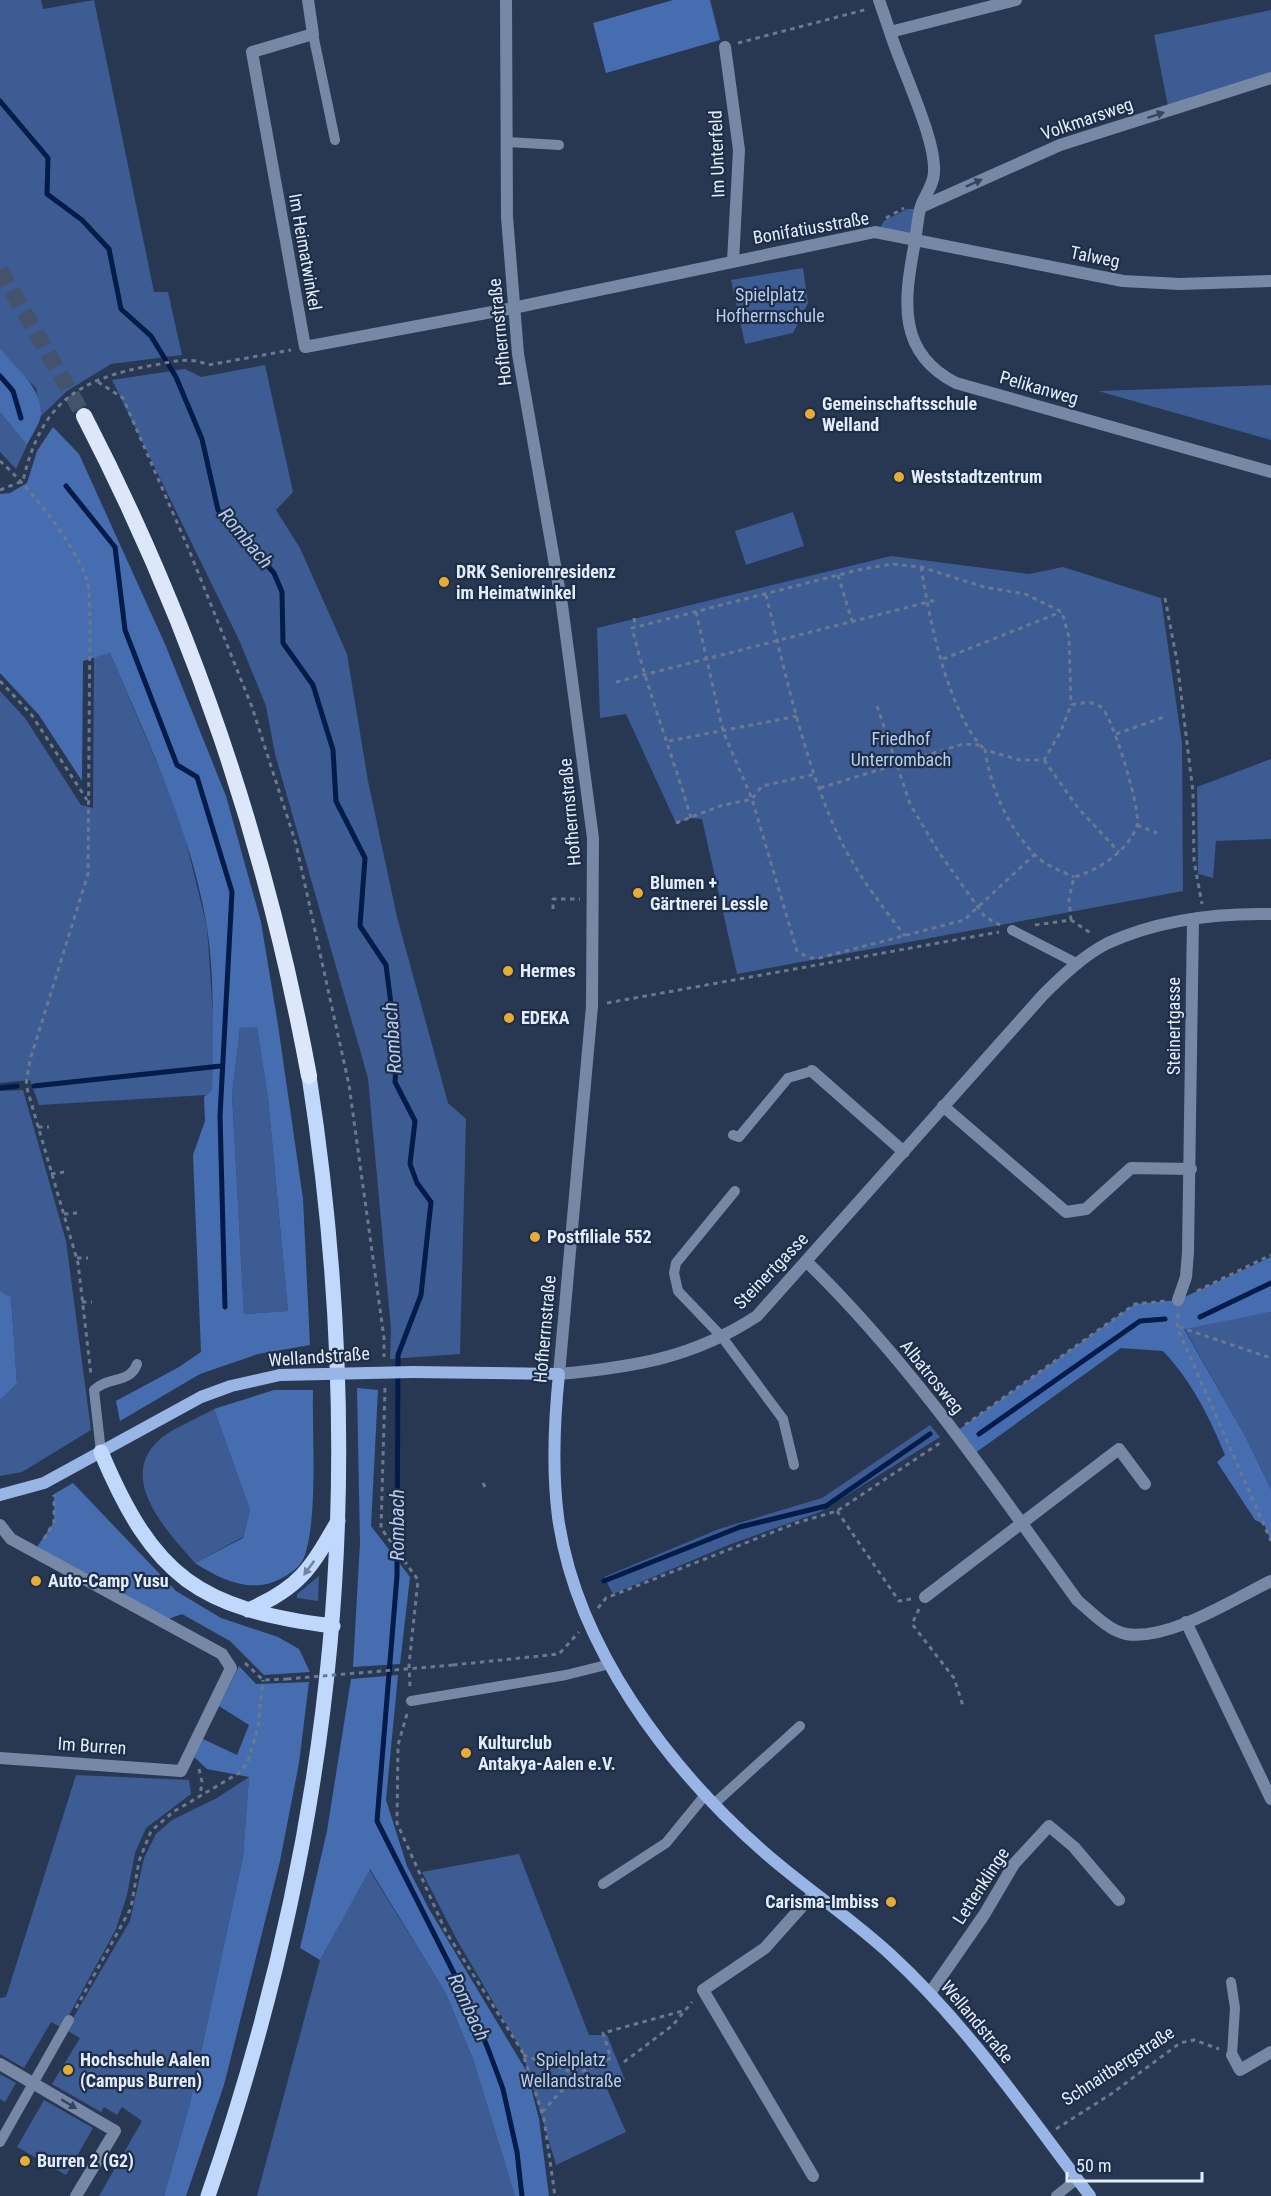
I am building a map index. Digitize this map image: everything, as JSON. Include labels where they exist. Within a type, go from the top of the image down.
[{"type":"highway","points":[[84,416],[160,575],[221,732],[263,868],[291,983],[309,1076]]},
{"type":"main road","points":[[208,2196],[251,2066],[289,1916],[315,1780],[333,1626],[339,1518],[340,1414],[335,1290],[320,1147],[309,1076]]},
{"type":"main road","name":"Wellandstraße","points":[[0,1495],[36,1486],[54,1478],[201,1397],[231,1386],[280,1375],[319,1372],[559,1374]]},
{"type":"main road","name":"Hofherrnstraße","points":[[559,1374],[554,1427],[558,1518],[567,1560],[589,1620]]},
{"type":"main road","points":[[101,1452],[136,1524],[159,1554],[190,1584],[207,1595],[248,1610],[333,1626]]},
{"type":"main road","points":[[248,1610],[282,1594],[300,1579],[339,1518]]},
{"type":"main road","name":"Wellandstraße","points":[[589,1620],[610,1664],[639,1713],[662,1744],[706,1794],[762,1850],[890,1954],[930,1993],[981,2051],[1090,2196]]},
{"type":"street","points":[[308,0],[313,34]]},
{"type":"street","name":"Hofherrnstraße","points":[[506,0],[507,217],[513,308],[518,354],[562,605],[590,801],[594,899],[592,1006],[559,1374]]},
{"type":"street","points":[[890,32],[1016,0]]},
{"type":"street","points":[[880,3],[933,150],[935,174],[921,207],[916,239]]},
{"type":"street","name":"Im Heimatwinkel","points":[[305,347],[252,52],[313,34]]},
{"type":"street","name":"Im Unterfeld","points":[[725,47],[739,150],[733,261]]},
{"type":"street","name":"Volkmarsweg","points":[[921,207],[1060,145],[1271,78]]},
{"type":"street","name":"Bonifatiusstraße","points":[[513,308],[875,232],[916,239]]},
{"type":"street","name":"Talweg","points":[[916,239],[1123,281],[1180,284],[1271,281]]},
{"type":"street","name":"Pelikanweg","points":[[916,239],[906,294],[908,324],[923,358],[942,376],[1000,396],[1271,472]]},
{"type":"street","points":[[305,347],[513,308]]},
{"type":"street","name":"Steinertgasse","points":[[559,1374],[625,1368],[669,1358],[722,1337],[757,1316],[1043,995],[1078,964],[1106,944],[1150,927],[1245,913],[1271,914]]},
{"type":"street","name":"Steinertgasse","points":[[1178,1300],[1186,1277],[1199,919]]},
{"type":"street","points":[[812,1071],[904,1152]]},
{"type":"street","points":[[943,1106],[1066,1212],[1086,1209],[1131,1168],[1191,1169]]},
{"type":"street","name":"Albatrosweg","points":[[807,1262],[851,1305],[954,1433],[1077,1600],[1116,1629],[1124,1634],[1153,1633],[1186,1623],[1271,1581]]},
{"type":"street","points":[[925,1596],[1119,1449],[1145,1484]]},
{"type":"street","points":[[1,1529],[11,1539],[35,1550],[222,1654],[229,1662],[228,1675],[183,1765]]},
{"type":"street","points":[[1186,1623],[1271,1799]]},
{"type":"street","name":"Im Burren","points":[[0,1758],[183,1765]]},
{"type":"street","name":"Lettenklinge","points":[[930,1993],[980,1922],[1014,1864],[1049,1826],[1074,1847],[1119,1900]]},
{"type":"street","points":[[813,2176],[703,1990],[765,1948],[814,1893]]},
{"type":"street","points":[[1232,2055],[1240,2070],[1271,2052]]},
{"type":"street","points":[[0,2064],[115,2131],[76,2196]]},
{"type":"lane","points":[[313,34],[335,140]]},
{"type":"lane","points":[[507,142],[559,145]]},
{"type":"lane","points":[[1012,930],[1078,964]]},
{"type":"lane","points":[[733,1135],[740,1137],[788,1078],[812,1071]]},
{"type":"lane","points":[[735,1191],[676,1263],[674,1273],[678,1291],[722,1337],[783,1419],[794,1466]]},
{"type":"lane","points":[[101,1452],[94,1390],[101,1383],[126,1378],[134,1372],[137,1364]]},
{"type":"lane","points":[[411,1701],[566,1675],[610,1664]]},
{"type":"lane","points":[[716,1803],[800,1726]]},
{"type":"lane","points":[[603,1884],[666,1843],[706,1794]]},
{"type":"lane","points":[[1231,1982],[1235,2008],[1232,2055]]},
{"type":"lane","points":[[0,2142],[69,2020]]},
{"type":"lane","points":[[1056,2196],[1077,2179]]},
{"type":"path","points":[[725,47],[880,3]]},
{"type":"path","points":[[875,232],[883,220],[906,208],[921,207]]},
{"type":"path","points":[[23,481],[31,448],[52,413],[69,395],[113,373],[183,360],[196,359],[208,365],[305,347]]},
{"type":"path","points":[[0,461],[23,481],[72,552],[87,581],[90,617],[88,874],[30,1060],[26,1085],[77,1258],[94,1390]]},
{"type":"path","points":[[0,490],[23,481]]},
{"type":"path","points":[[691,818],[669,741],[644,675],[632,628],[838,575],[892,564],[921,567],[984,587],[1025,594],[1062,612],[1070,637],[1071,705],[1061,731],[1044,760]]},
{"type":"path","points":[[921,567],[926,601],[955,703],[980,745],[985,750],[1020,760],[1044,760]]},
{"type":"path","points":[[838,575],[852,621]]},
{"type":"path","points":[[766,595],[798,716],[820,788],[839,837],[869,890],[906,936]]},
{"type":"path","points":[[1165,598],[1178,672],[1193,792],[1194,861],[1199,919]]},
{"type":"path","points":[[616,682],[936,600]]},
{"type":"path","points":[[696,612],[723,731],[752,799],[797,951],[808,958],[819,958],[964,920],[1034,855]]},
{"type":"path","points":[[943,659],[1062,612]]},
{"type":"path","points":[[634,618],[636,627]]},
{"type":"path","points":[[0,681],[31,714],[88,802]]},
{"type":"path","points":[[985,750],[994,793],[1034,855],[1074,877],[1090,872],[1119,852],[1137,825],[1137,808],[1110,717],[1101,706],[1086,702],[1071,705]]},
{"type":"path","points":[[877,706],[910,804],[938,851],[985,917],[1012,930]]},
{"type":"path","points":[[669,741],[798,716]]},
{"type":"path","points":[[1116,734],[1164,717]]},
{"type":"path","points":[[820,788],[963,744],[980,745]]},
{"type":"path","points":[[1044,760],[1078,808],[1119,852]]},
{"type":"path","points":[[676,823],[720,806],[752,799],[762,786],[816,774]]},
{"type":"path","points":[[1137,825],[1157,833]]},
{"type":"path","points":[[1071,920],[1069,899],[1074,877]]},
{"type":"path","points":[[553,909],[553,899],[594,899]]},
{"type":"path","points":[[592,1006],[1071,920],[1106,944]]},
{"type":"path","points":[[38,1128],[50,1127]]},
{"type":"path","points":[[51,1174],[64,1172]]},
{"type":"path","points":[[64,1214],[77,1213]]},
{"type":"path","points":[[287,1679],[559,1654],[606,1599],[796,1523],[837,1511],[954,1433],[1135,1304],[1178,1300],[1271,1255]]},
{"type":"path","points":[[77,1258],[88,1257]]},
{"type":"path","points":[[1178,1300],[1177,1327],[1271,1541]]},
{"type":"path","points":[[82,1302],[92,1302]]},
{"type":"path","points":[[1177,1327],[1271,1358]]},
{"type":"path","points":[[35,1550],[54,1522],[54,1478]]},
{"type":"path","points":[[483,1483],[486,1489]]},
{"type":"path","points":[[837,1511],[899,1601],[925,1596]]},
{"type":"path","points":[[388,1541],[418,1580],[409,1665],[411,1701],[398,1745],[397,1823],[446,1932],[524,2055],[542,2112],[555,2196]]},
{"type":"path","points":[[925,1596],[912,1624],[954,1678],[963,1706]]},
{"type":"path","points":[[69,2020],[131,1908],[139,1861],[151,1832],[161,1821],[238,1773],[248,1762],[258,1727],[263,1680]]},
{"type":"path","points":[[183,1765],[199,1769],[202,1782],[200,1796]]},
{"type":"path","points":[[624,2062],[673,2025],[703,1990]]},
{"type":"path","points":[[542,2112],[577,2074],[611,2058],[603,2033],[686,2010]]},
{"type":"path","name":"Schnaitbergstraße","points":[[1045,2137],[1180,2043],[1194,2040],[1232,2055]]},
{"type":"path","points":[[524,2055],[577,2074]]},
{"type":"green space","points":[[0,0],[41,0],[43,9],[94,0],[154,292],[168,292],[182,355],[111,364],[67,391],[41,416],[36,388],[13,366],[0,348]]},
{"type":"green space","points":[[1271,10],[1271,72],[1168,106],[1154,35]]},
{"type":"green space","points":[[907,209],[918,209],[914,236],[878,231],[884,221]]},
{"type":"green space","name":"Spielplatz Hofherrnschule","points":[[803,268],[808,303],[793,333],[745,344],[731,280]]},
{"type":"green space","points":[[265,365],[293,492],[276,510],[300,548],[347,654],[368,781],[397,917],[448,1103],[466,1119],[460,1354],[390,1359],[391,1329],[368,1078],[275,754],[266,706],[240,642],[112,380],[185,369],[201,377]]},
{"type":"green space","points":[[1271,385],[1271,440],[1098,391]]},
{"type":"green space","points":[[0,412],[27,445],[16,469],[0,452]]},
{"type":"green space","points":[[793,512],[804,546],[746,565],[735,531]]},
{"type":"green space","name":"Friedhof Unterrombach","points":[[891,556],[1029,574],[1063,567],[1161,598],[1182,743],[1183,891],[737,974],[702,819],[691,818],[676,823],[626,714],[600,718],[597,628]]},
{"type":"green space","points":[[110,653],[180,817],[207,927],[214,1029],[212,1090],[206,1095],[39,1105],[30,1080],[0,1083],[0,691],[25,718],[81,805],[93,808],[94,657]]},
{"type":"green space","points":[[1271,759],[1271,839],[1216,841],[1213,878],[1198,874],[1197,787]]},
{"type":"green space","points":[[257,1026],[268,1098],[288,1311],[244,1314],[232,1094],[240,1028]]},
{"type":"green space","points":[[23,1090],[66,1241],[91,1430],[22,1472],[0,1476],[0,1400],[17,1384],[11,1297],[0,1291],[0,1091]]},
{"type":"green space","points":[[1271,1312],[1271,1489],[1244,1434],[1184,1328]]},
{"type":"green space","points":[[214,1409],[250,1510],[243,1537],[195,1563],[172,1536],[151,1505],[145,1489],[143,1472],[147,1456],[158,1441],[177,1428]]},
{"type":"green space","points":[[930,1425],[940,1437],[820,1512],[731,1544],[613,1594],[604,1577],[719,1529],[822,1498]]},
{"type":"green space","points":[[319,1576],[318,1601],[297,1598],[297,1594]]},
{"type":"green space","points":[[76,1775],[189,1780],[191,1794],[146,1828],[135,1853],[127,1895],[116,1929],[62,2028],[51,2022],[24,2068],[0,2054],[0,1998],[6,1997]]},
{"type":"green space","points":[[249,1777],[243,1857],[190,2103],[164,2196],[99,2196],[142,2121],[122,2107],[117,2115],[104,2107],[101,2112],[52,2084],[80,2038],[66,2030],[130,1921],[144,1858],[156,1834],[172,1820],[217,1798]]},
{"type":"green space","name":"Spielplatz Wellandstraße","points":[[519,1854],[589,2035],[607,2035],[625,2080],[607,2089],[626,2132],[556,2165],[522,2051],[457,1940],[422,1872]]},
{"type":"green space","points":[[369,1869],[446,1994],[473,2059],[515,2196],[257,2196],[320,1960]]},
{"type":"green space","points":[[0,2074],[16,2083],[5,2102],[0,2099]]},
{"type":"green space","points":[[44,2100],[93,2128],[66,2175],[17,2147]]},
{"type":"shaded area","points":[[673,0],[710,0],[720,40],[606,73],[593,23]]},
{"type":"shaded area","points":[[0,348],[26,378],[37,395],[40,405],[40,419],[27,445],[0,412]]},
{"type":"shaded area","points":[[53,427],[79,454],[165,644],[226,796],[261,922],[303,1199],[310,1345],[258,1354],[200,1374],[120,1421],[116,1401],[179,1367],[201,1352],[193,1155],[205,1121],[204,1097],[212,1090],[211,967],[200,891],[179,821],[167,787],[110,653],[83,661],[82,781],[39,715],[0,673],[0,494],[10,493],[27,483],[37,451]],"holes":[[[257,1027],[268,1098],[288,1311],[244,1314],[232,1094],[240,1028]]]},
{"type":"shaded area","points":[[1271,1257],[1271,1312],[1184,1329],[1244,1434],[1271,1489],[1271,1541],[1264,1524],[1255,1520],[1217,1462],[1225,1455],[1213,1427],[1191,1387],[1163,1351],[1121,1348],[971,1456],[954,1433],[1135,1304],[1178,1300]]},
{"type":"shaded area","points":[[0,1291],[11,1297],[17,1384],[0,1400]]},
{"type":"shaded area","points":[[357,1388],[378,1390],[371,1526],[410,1577],[400,1664],[353,1667],[360,1543]]},
{"type":"shaded area","points":[[274,1390],[313,1390],[312,1518],[305,1555],[297,1568],[272,1582],[250,1585],[227,1580],[195,1563],[243,1538],[250,1510],[214,1409]]},
{"type":"shaded area","points":[[73,1483],[176,1591],[221,1618],[278,1637],[299,1649],[310,1672],[264,1675],[230,1641],[182,1614],[163,1621],[35,1550],[54,1522],[54,1494]]},
{"type":"shaded area","points":[[239,1666],[256,1684],[309,1682],[299,1763],[280,1861],[224,2085],[186,2196],[164,2196],[190,2103],[243,1857],[249,1777],[207,1769],[194,1757],[203,1739],[237,1755],[249,1725],[219,1706]]},
{"type":"shaded area","points":[[398,1675],[386,1800],[407,1866],[429,1909],[527,2072],[539,2119],[549,2196],[515,2196],[473,2059],[446,1994],[370,1869],[320,1960],[300,1948],[327,1831],[351,1679]]},
{"type":"waterway","name":"Rombach","points":[[0,101],[48,158],[47,194],[82,220],[109,249],[121,309],[151,336],[176,377],[202,439],[218,510],[274,573],[282,592],[283,643],[313,685],[333,750],[336,801],[365,858],[360,926],[386,965],[397,1051],[395,1082],[415,1121],[410,1164],[417,1183],[431,1202],[421,1295],[398,1355],[397,1576],[377,1821],[472,2009],[490,2054],[503,2089],[517,2152],[522,2196]]},
{"type":"waterway","points":[[0,376],[13,391],[21,418]]},
{"type":"waterway","points":[[66,486],[115,547],[125,630],[177,765],[197,777],[232,892],[220,1116],[225,1307]]},
{"type":"waterway","points":[[34,1086],[221,1066]]},
{"type":"waterway","points":[[0,1088],[17,1086]]},
{"type":"waterway","points":[[1200,1317],[1271,1283]]},
{"type":"waterway","points":[[979,1434],[1140,1321],[1165,1319]]},
{"type":"waterway","points":[[604,1581],[740,1527],[826,1506],[930,1434]]},
{"type":"tunnel","points":[[0,270],[84,416]]},
{"type":"place","name":"Gemeinschaftsschule Welland","points":[[810,414]]},
{"type":"place","name":"Weststadtzentrum","points":[[899,477]]},
{"type":"place","name":"DRK Seniorenresidenz im Heimatwinkel","points":[[444,582]]},
{"type":"place","name":"Blumen + Gärtnerei Lessle","points":[[638,893]]},
{"type":"place","name":"Hermes","points":[[508,971]]},
{"type":"place","name":"EDEKA","points":[[509,1018]]},
{"type":"place","name":"Postfiliale 552","points":[[535,1237]]},
{"type":"place","name":"Auto-Camp Yusu","points":[[36,1581]]},
{"type":"place","name":"Kulturclub Antakya-Aalen e.V.","points":[[466,1753]]},
{"type":"place","name":"Carisma-Imbiss","points":[[891,1902]]},
{"type":"place","name":"Hochschule Aalen (Campus Burren)","points":[[68,2070]]},
{"type":"place","name":"Burren 2 (G2)","points":[[25,2161]]}]
